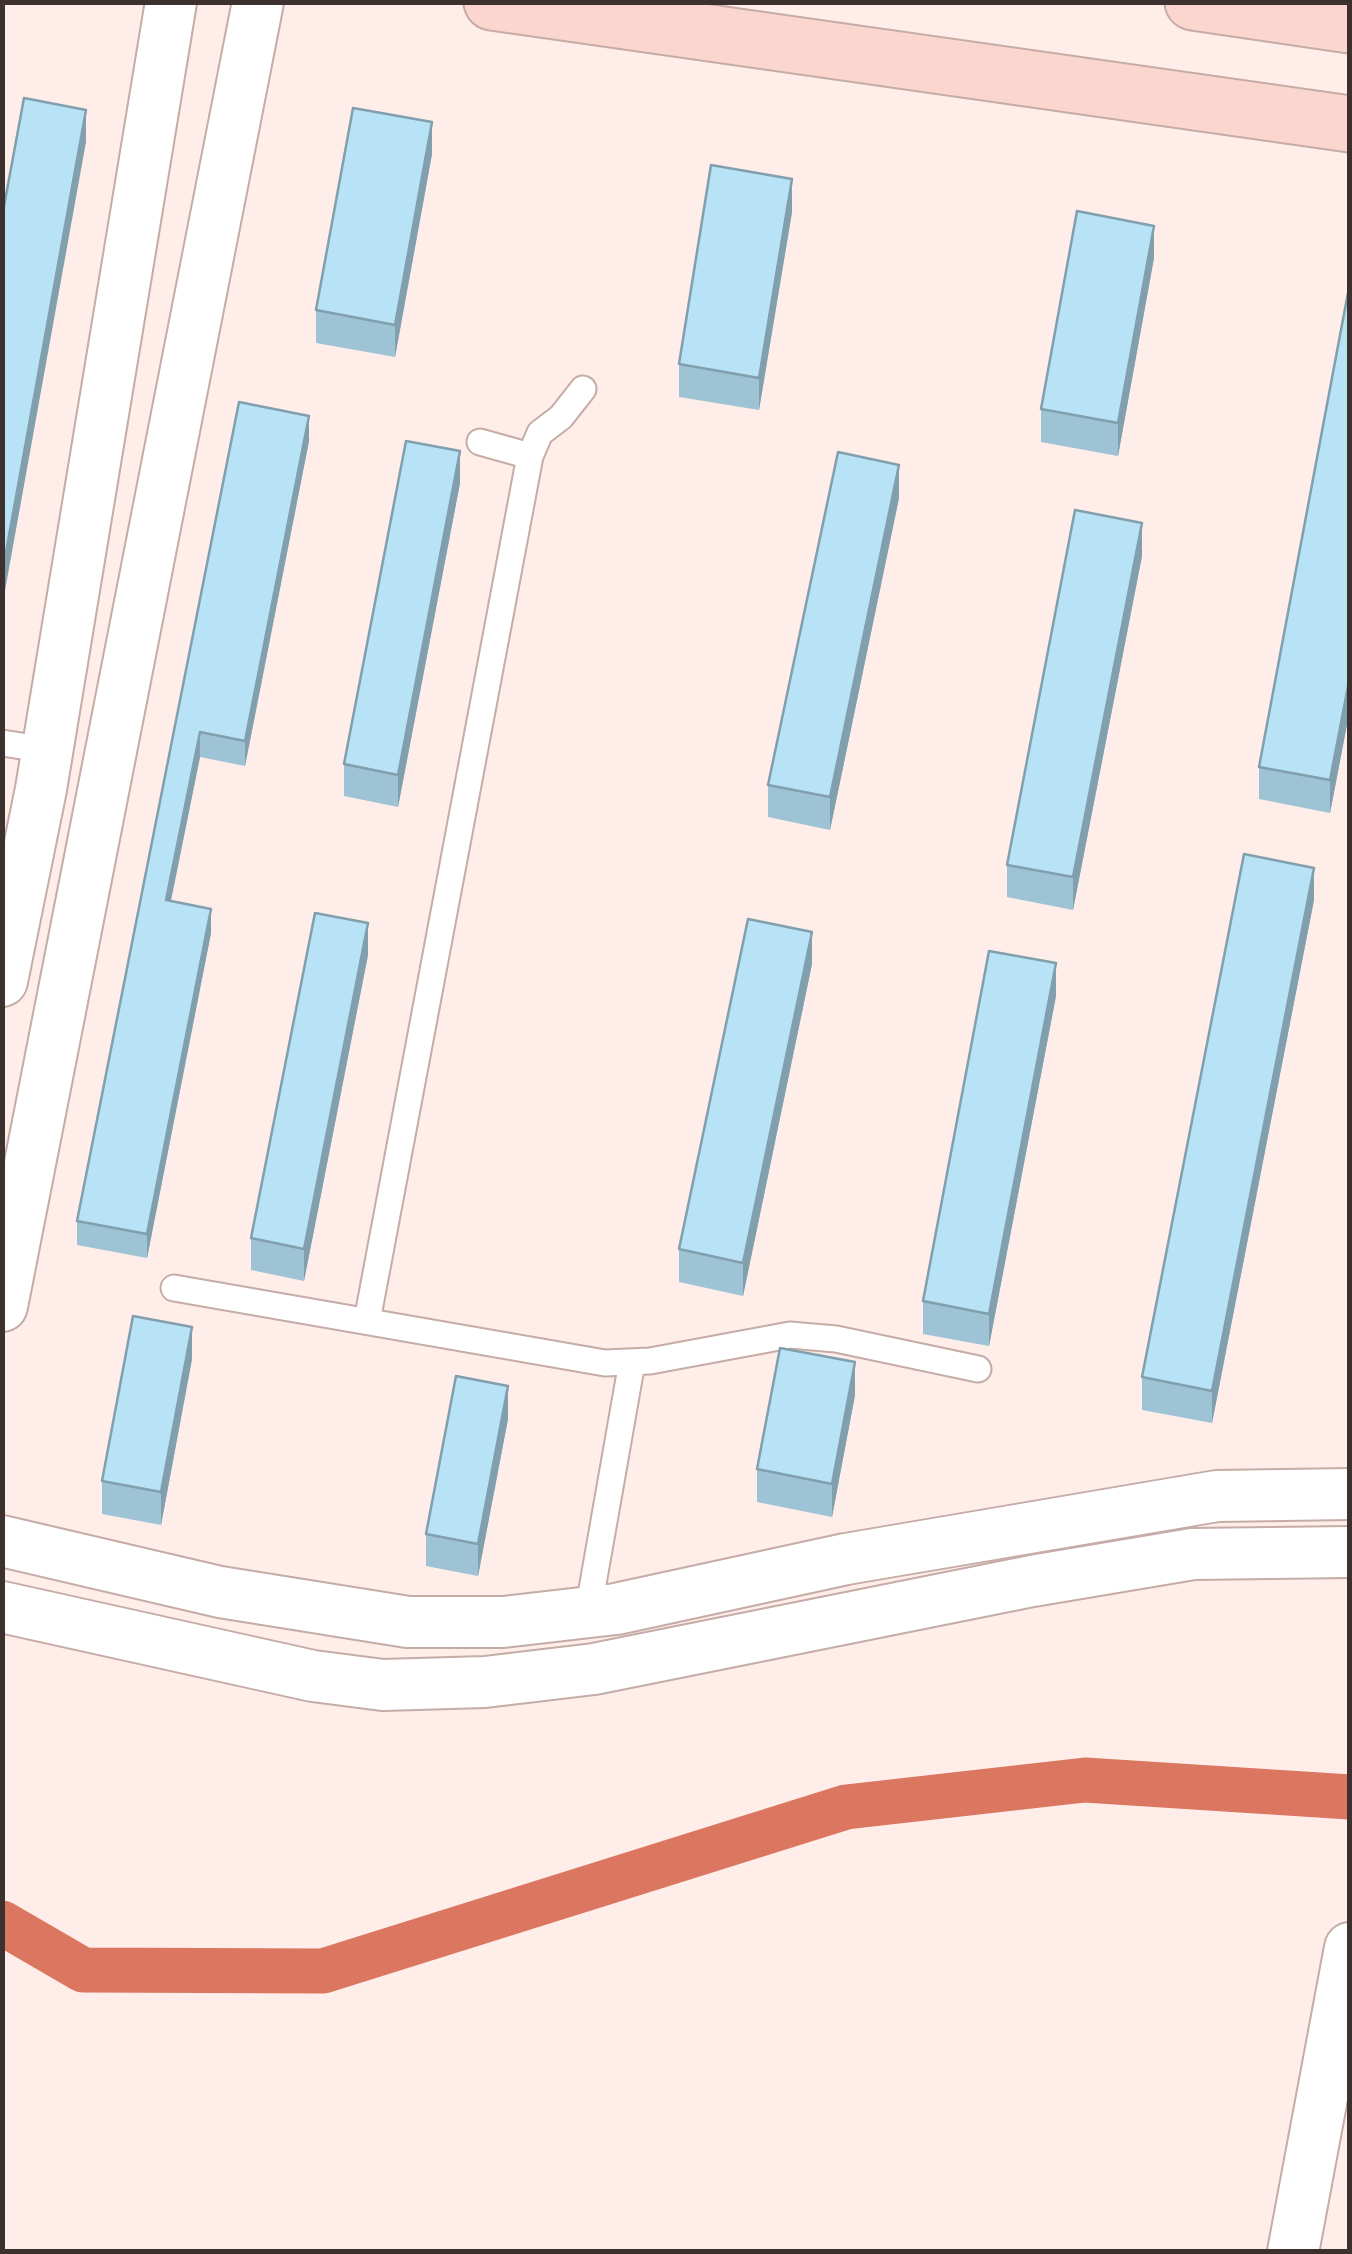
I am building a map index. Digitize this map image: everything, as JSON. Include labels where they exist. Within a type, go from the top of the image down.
[{"type":"street","points":[[2,981],[25,746],[171,2]]},
{"type":"street","points":[[2,1306],[258,2]]},
{"type":"street","points":[[492,2],[1350,124]]},
{"type":"street","points":[[1193,2],[1350,25]]},
{"type":"street","points":[[2,1541],[220,1592],[408,1622],[503,1622],[588,1612],[1070,1518],[1217,1496],[1350,1494]]},
{"type":"street","points":[[2,1608],[313,1676],[382,1685],[486,1682],[594,1669],[1032,1581],[1194,1554],[1350,1552]]},
{"type":"street","points":[[1293,2252],[1350,1948]]},
{"type":"lane","points":[[367,1321],[530,456],[540,432],[561,416],[582,389]]},
{"type":"lane","points":[[480,442],[530,456]]},
{"type":"lane","points":[[174,1288],[605,1363],[632,1362],[790,1335],[836,1339],[978,1369]]},
{"type":"lane","points":[[588,1612],[632,1362]]},
{"type":"building","points":[[24,98],[86,110],[2,574],[2,217]]},
{"type":"building","points":[[353,108],[432,122],[395,325],[316,310]]},
{"type":"building","points":[[711,165],[792,179],[759,378],[679,364]]},
{"type":"building","points":[[1077,211],[1154,226],[1118,423],[1041,409]]},
{"type":"building","points":[[1350,282],[1350,676],[1330,780],[1259,767]]},
{"type":"building","points":[[239,402],[309,416],[245,741],[200,732],[166,900],[211,909],[147,1234],[77,1221]]},
{"type":"building","points":[[406,441],[460,451],[398,775],[344,764]]},
{"type":"building","points":[[838,452],[899,465],[830,797],[768,785]]},
{"type":"building","points":[[1075,510],[1142,523],[1073,877],[1007,865]]},
{"type":"building","points":[[1244,854],[1314,868],[1212,1391],[1142,1377]]},
{"type":"building","points":[[315,913],[368,923],[304,1249],[251,1238]]},
{"type":"building","points":[[748,919],[812,932],[743,1263],[679,1249]]},
{"type":"building","points":[[989,951],[1056,963],[989,1314],[923,1301]]},
{"type":"building","points":[[133,1316],[192,1327],[161,1492],[102,1481]]},
{"type":"building","points":[[780,1348],[855,1362],[832,1484],[757,1469]]},
{"type":"building","points":[[456,1376],[508,1386],[478,1544],[426,1534]]},
{"type":"waterway","points":[[2,1923],[83,1970],[323,1971],[846,1807],[1085,1780],[1350,1797]]}]
